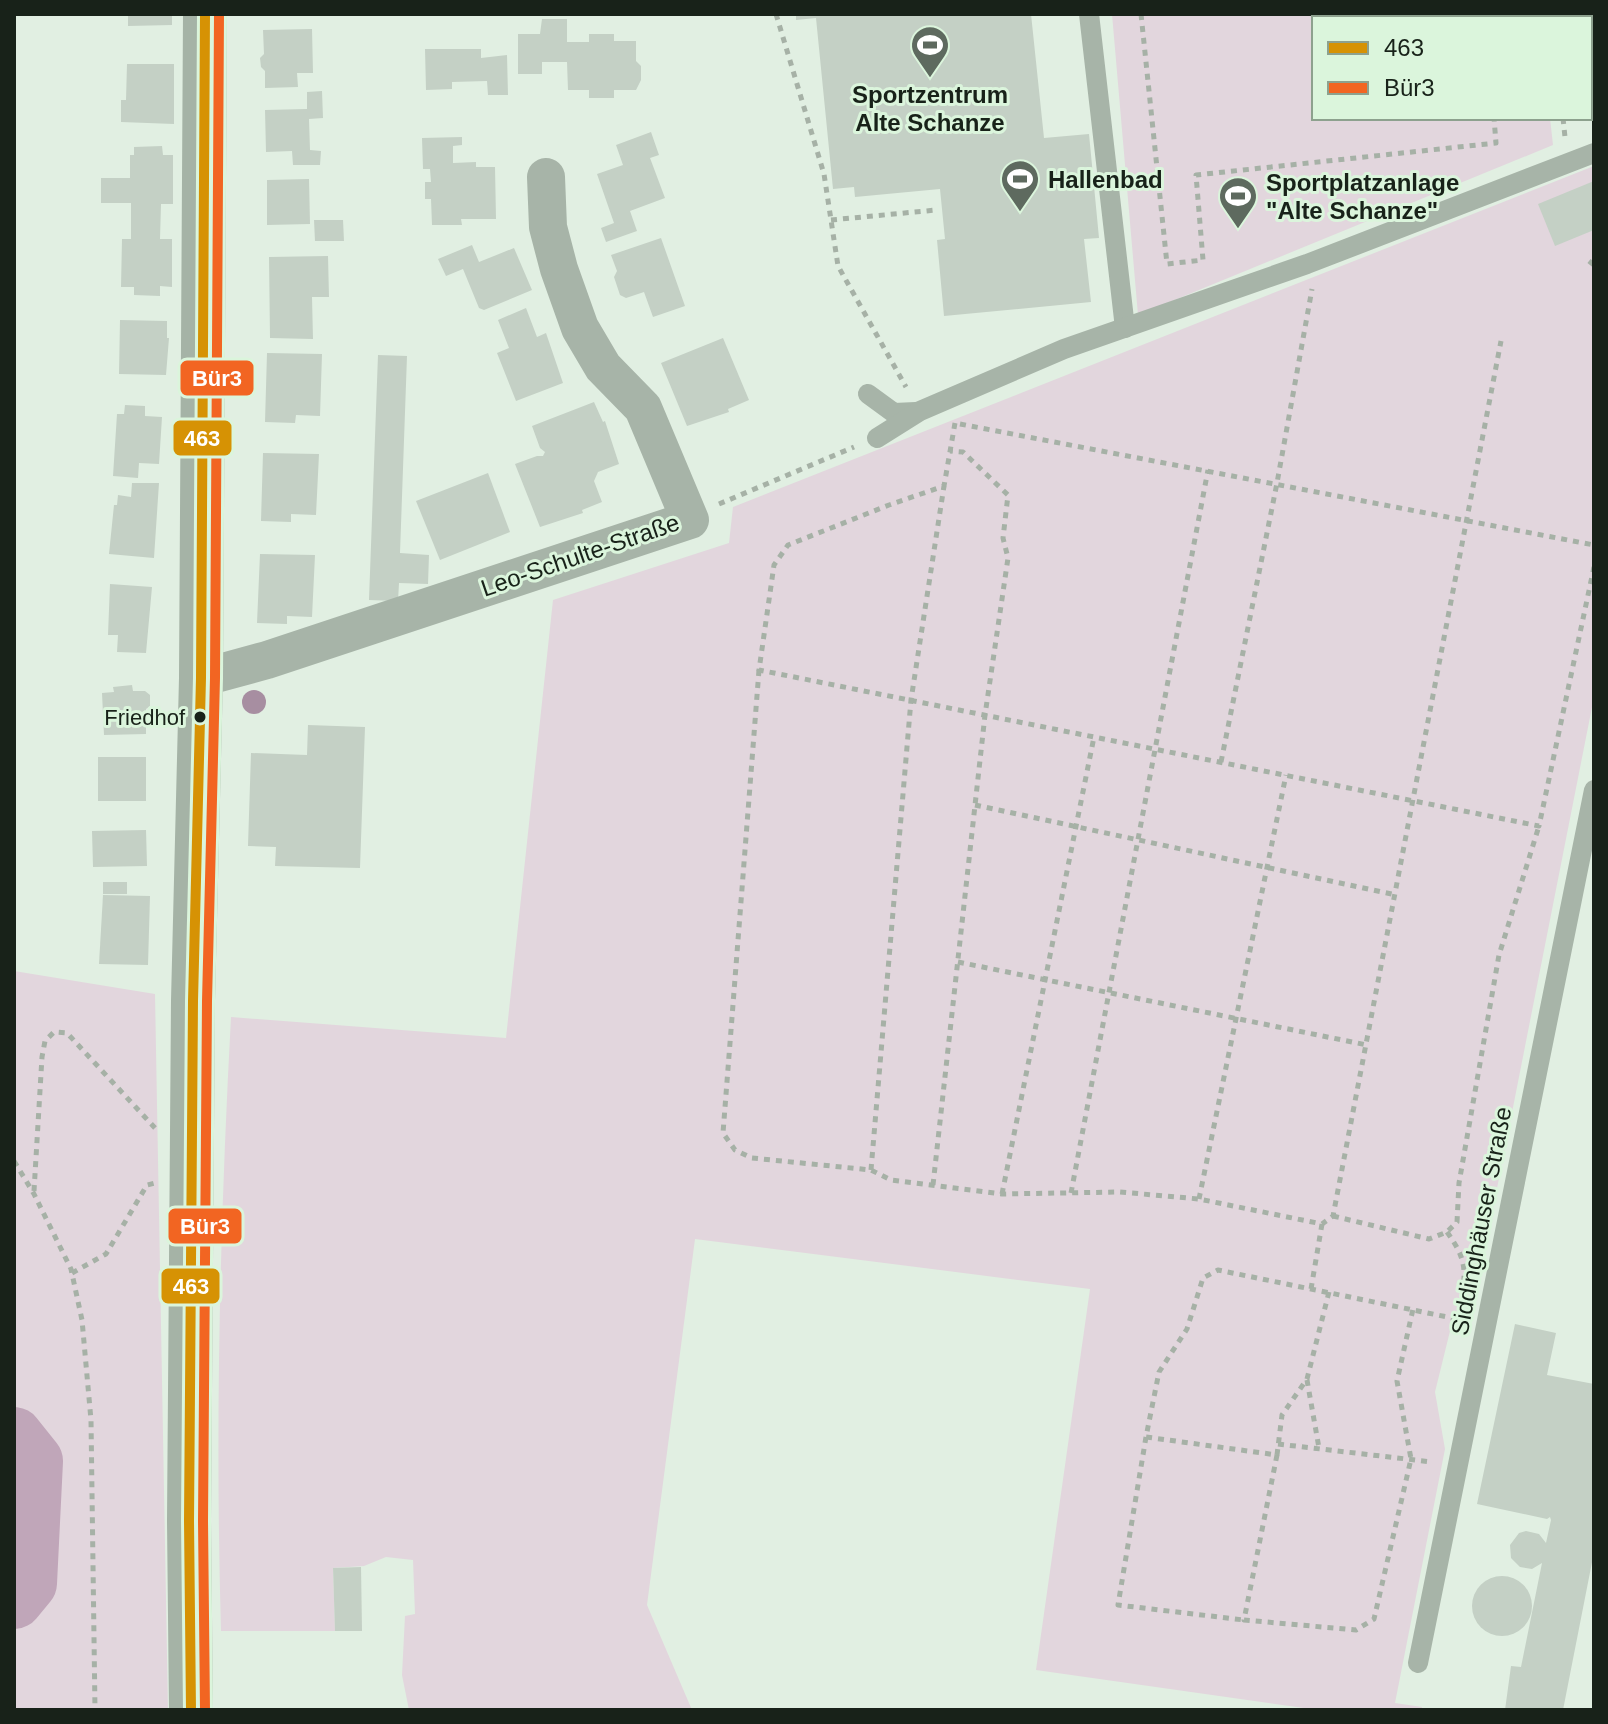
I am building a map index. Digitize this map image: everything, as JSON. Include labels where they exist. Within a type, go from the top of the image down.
[{"type":"main road","points":[[191,1710],[192,1127],[201,678],[205,14]]},
{"type":"street","name":"Leo-Schulte-Straße","points":[[201,678],[267,660],[690,520],[643,408],[603,367],[580,328],[548,227],[546,177]]},
{"type":"lane","points":[[1089,14],[1125,328]]},
{"type":"lane","points":[[877,438],[920,411],[1064,349],[1307,264],[1594,153]]},
{"type":"lane","points":[[868,394],[894,413],[920,411]]},
{"type":"lane","name":"Siddinghäuser Straße","points":[[1418,1663],[1594,790]]},
{"type":"path","points":[[776,14],[820,159],[838,266],[920,411]]},
{"type":"path","points":[[1141,14],[1167,264],[1203,260],[1196,175],[1496,143],[1494,120]]},
{"type":"path","points":[[831,220],[936,210]]},
{"type":"path","points":[[1221,762],[1277,483],[1312,284],[1307,264]]},
{"type":"path","points":[[1311,1289],[1322,1224],[1333,1216],[1501,341]]},
{"type":"path","points":[[871,1170],[911,700],[955,423],[953,398]]},
{"type":"path","points":[[955,423],[1594,545]]},
{"type":"path","points":[[690,520],[730,498],[877,438]]},
{"type":"path","points":[[933,1185],[985,715],[1008,558],[1003,538],[1008,495],[963,452],[950,451]]},
{"type":"path","points":[[1071,1193],[1208,470]]},
{"type":"path","points":[[944,486],[788,545],[774,565],[759,670],[723,1133],[735,1150],[752,1158],[871,1170],[891,1180],[1002,1194],[1120,1192],[1199,1199],[1322,1224]]},
{"type":"path","points":[[1333,1216],[1429,1239],[1447,1232],[1457,1222],[1459,1183],[1499,955],[1539,826],[1594,567]]},
{"type":"path","points":[[759,670],[1539,826]]},
{"type":"path","points":[[1002,1194],[1094,737]]},
{"type":"path","points":[[1199,1199],[1286,775]]},
{"type":"path","points":[[975,805],[1396,895]]},
{"type":"path","points":[[958,962],[1367,1045]]},
{"type":"path","points":[[34,1194],[42,1057],[45,1041],[54,1032],[67,1033],[81,1046],[153,1128],[192,1127]]},
{"type":"path","points":[[14,1161],[71,1269],[82,1320],[91,1420],[95,1710]]},
{"type":"path","points":[[72,1273],[106,1254],[147,1185]]},
{"type":"path","points":[[1447,1232],[1461,1252],[1466,1269],[1459,1319]]},
{"type":"path","points":[[1413,1309],[1397,1381],[1411,1459],[1374,1619],[1356,1630],[1118,1605],[1159,1372],[1187,1329],[1203,1278],[1218,1270],[1413,1309],[1487,1325]]},
{"type":"path","points":[[1244,1620],[1282,1415],[1307,1379],[1329,1292]]},
{"type":"path","points":[[1307,1379],[1320,1449]]},
{"type":"path","points":[[1146,1437],[1277,1455]]},
{"type":"path","points":[[1278,1444],[1458,1465]]},
{"type":"shaded area","name":"Sportplatzanlage \"Alte Schanze\"","points":[[1112,14],[1539,14],[1312,16],[1312,120],[1550,120],[1553,145],[1138,315]]},
{"type":"shaded area","points":[[1594,166],[1594,697],[1472,1315],[1451,1327],[1435,1392],[1445,1449],[1395,1703],[1422,1707],[1421,1710],[1318,1710],[1036,1670],[1090,1289],[695,1239],[647,1605],[692,1710],[409,1710],[402,1675],[405,1616],[415,1614],[413,1560],[386,1557],[364,1566],[333,1568],[335,1631],[221,1631],[218,1477],[220,1324],[231,1017],[506,1038],[553,600],[729,543],[733,507]]},
{"type":"shaded area","points":[[14,971],[155,994],[168,1710],[14,1710]]},
{"type":"building","points":[[128,14],[172,14],[172,25],[128,26]]},
{"type":"building","name":"Sportzentrum Alte Schanze","points":[[796,14],[1031,14],[1044,138],[1089,134],[1099,238],[1084,239],[1091,302],[944,316],[937,240],[945,239],[940,189],[855,197],[854,187],[833,189],[816,18],[796,20]]},
{"type":"building","points":[[542,19],[567,19],[567,42],[589,42],[589,34],[614,34],[614,41],[636,41],[636,61],[641,66],[641,80],[636,90],[614,90],[614,98],[589,98],[589,90],[568,90],[567,62],[542,62],[542,74],[518,74],[518,34],[540,34]]},
{"type":"building","points":[[312,29],[313,73],[297,73],[298,87],[265,88],[265,71],[260,58],[264,54],[263,30]]},
{"type":"building","points":[[425,49],[481,49],[481,58],[507,55],[508,95],[488,95],[487,81],[452,82],[452,89],[426,90]]},
{"type":"building","points":[[127,64],[174,64],[174,124],[121,122],[121,100],[126,100]]},
{"type":"building","points":[[322,91],[323,118],[309,119],[310,150],[321,151],[320,165],[293,165],[292,151],[266,152],[265,110],[307,109],[307,92]]},
{"type":"building","points":[[651,132],[659,155],[650,158],[665,198],[630,211],[637,231],[606,242],[601,228],[614,223],[597,174],[623,165],[616,145]]},
{"type":"building","points":[[462,137],[462,145],[453,146],[453,163],[476,162],[476,167],[495,167],[496,219],[461,219],[462,225],[432,225],[431,199],[425,199],[425,182],[431,182],[430,169],[423,169],[422,138]]},
{"type":"building","points":[[162,146],[163,155],[173,155],[173,204],[161,204],[160,239],[172,239],[172,287],[160,286],[160,296],[134,295],[134,287],[121,287],[122,239],[131,239],[131,203],[101,203],[101,178],[130,178],[130,155],[134,155],[134,147]]},
{"type":"building","points":[[309,179],[310,224],[267,225],[267,180]]},
{"type":"building","points":[[1594,181],[1594,230],[1555,246],[1538,204]]},
{"type":"building","points":[[314,220],[343,220],[344,241],[315,241]]},
{"type":"building","points":[[661,238],[685,306],[653,317],[644,292],[626,298],[620,295],[611,255]]},
{"type":"building","points":[[472,245],[479,262],[514,248],[532,290],[484,310],[479,308],[463,269],[446,276],[438,259]]},
{"type":"building","points":[[328,256],[329,297],[312,297],[313,339],[270,338],[269,257]]},
{"type":"building","points":[[526,308],[537,337],[546,333],[563,383],[516,401],[497,353],[509,348],[498,320]]},
{"type":"building","points":[[120,320],[167,321],[166,375],[119,374]]},
{"type":"building","points":[[723,338],[749,400],[728,409],[729,412],[687,426],[661,363]]},
{"type":"building","points":[[267,353],[322,354],[320,416],[296,415],[295,423],[265,422]]},
{"type":"building","points":[[378,355],[407,356],[400,553],[429,555],[428,584],[399,583],[398,601],[369,600]]},
{"type":"building","points":[[594,402],[605,421],[619,464],[598,472],[594,481],[602,502],[582,510],[583,513],[540,527],[515,464],[543,456],[545,452],[540,448],[532,426]]},
{"type":"building","points":[[125,405],[145,406],[145,416],[162,417],[159,464],[139,463],[138,478],[113,476],[117,414],[124,414]]},
{"type":"building","points":[[263,453],[319,454],[316,515],[291,514],[291,522],[261,521]]},
{"type":"building","points":[[488,473],[510,532],[440,560],[416,501]]},
{"type":"building","points":[[132,483],[159,483],[154,558],[109,554],[114,505],[117,505],[118,495],[131,497]]},
{"type":"building","points":[[260,554],[315,555],[312,617],[287,616],[287,624],[257,623]]},
{"type":"building","points":[[110,584],[152,587],[146,653],[117,652],[118,635],[108,635]]},
{"type":"building","points":[[132,685],[133,691],[145,691],[150,695],[150,706],[146,709],[146,734],[104,735],[102,693],[114,692],[113,687]]},
{"type":"building","points":[[308,725],[365,727],[360,868],[275,866],[276,847],[248,846],[251,753],[307,755]]},
{"type":"building","points":[[98,757],[146,757],[146,801],[98,801]]},
{"type":"building","points":[[146,830],[147,866],[93,867],[92,831]]},
{"type":"building","points":[[103,882],[127,882],[127,894],[103,894]]},
{"type":"building","points":[[103,895],[150,896],[148,965],[99,964]]},
{"type":"building","points":[[1515,1324],[1556,1333],[1547,1375],[1594,1384],[1594,1552],[1563,1710],[1505,1710],[1511,1666],[1521,1667],[1542,1563],[1532,1569],[1520,1567],[1511,1558],[1510,1545],[1519,1533],[1526,1531],[1539,1534],[1546,1543],[1550,1517],[1547,1519],[1477,1504]]},
{"type":"building","points":[[361,1567],[362,1631],[335,1631],[333,1568]]},
{"type":"building","points":[[1502,1576],[1523,1585],[1532,1606],[1523,1627],[1502,1636],[1481,1627],[1472,1606],[1481,1585]]},
{"type":"waterway","points":[[14,1436],[34,1461],[28,1583],[14,1600]]},
{"type":"transit line","name":"463","points":[[191,1710],[189,1521],[193,1001],[201,678],[205,14]]},
{"type":"transit line","name":"Bür3","points":[[205,1710],[203,1521],[207,1001],[215,678],[219,14]]},
{"type":"place","name":"Sportzentrum Alte Schanze","points":[[930,79]]},
{"type":"place","name":"Hallenbad","points":[[1020,213]]},
{"type":"place","name":"Sportplatzanlage \"Alte Schanze\"","points":[[1238,230]]},
{"type":"place","name":"Friedhof","points":[[200,717]]}]
